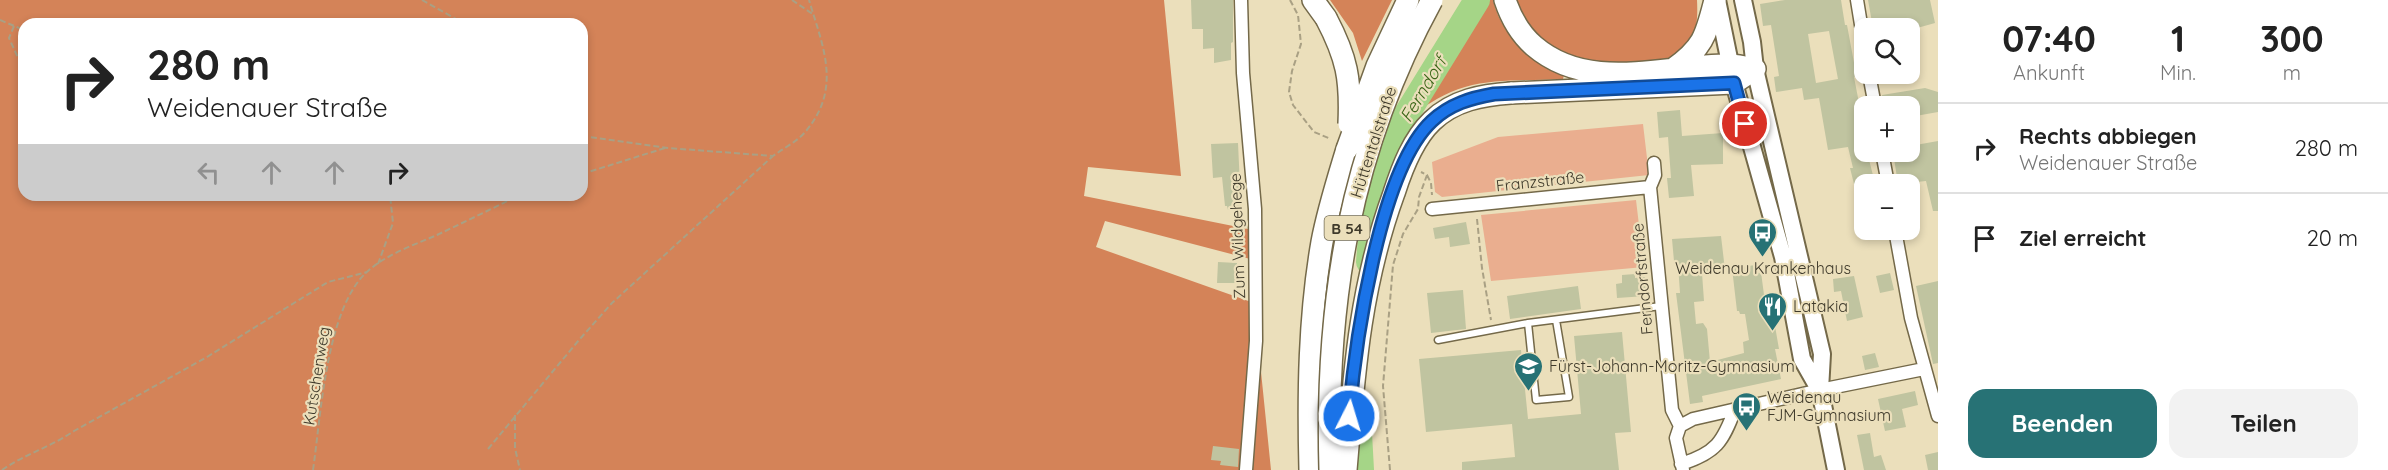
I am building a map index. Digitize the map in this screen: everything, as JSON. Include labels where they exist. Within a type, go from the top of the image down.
[{"type":"highway","points":[[1313,0],[1326,18],[1343,51],[1350,98],[1344,145]]},
{"type":"highway","name":"Hüttentalstraße","points":[[1310,470],[1308,402],[1316,287],[1332,198],[1344,145],[1408,0]]},
{"type":"highway","name":"Hüttentalstraße","points":[[1330,470],[1328,406],[1331,346],[1338,279],[1352,204],[1380,113],[1404,55],[1432,0]]},
{"type":"highway","points":[[1505,0],[1510,16],[1530,42],[1557,62],[1575,69],[1614,74],[1672,69],[1732,74]]},
{"type":"highway","points":[[1672,69],[1691,56],[1703,42],[1716,0]]},
{"type":"highway","points":[[1346,470],[1352,385],[1359,333],[1376,252],[1401,172],[1421,134],[1444,111],[1476,98],[1511,93],[1732,74],[1755,69]]},
{"type":"main road","points":[[1716,0],[1732,74],[1783,257],[1802,359],[1820,390]]},
{"type":"main road","points":[[1743,0],[1755,69],[1822,354],[1820,390],[1836,470]]},
{"type":"street","name":"Zum Wildgehege","points":[[1241,0],[1255,233],[1256,341],[1246,470]]},
{"type":"street","points":[[1857,0],[1860,18]]},
{"type":"street","name":"Ferndorfstraße","points":[[1654,163],[1655,175],[1650,187],[1672,410],[1680,426],[1676,438],[1682,467],[1703,457],[1714,448],[1727,432],[1735,409]]},
{"type":"street","name":"Franzstraße","points":[[1432,209],[1650,187]]},
{"type":"street","points":[[1897,240],[1911,318],[1938,416]]},
{"type":"street","points":[[1680,426],[1693,419],[1735,409],[1924,369]]},
{"type":"lane","points":[[1438,340],[1528,323],[1661,306]]},
{"type":"lane","points":[[1528,323],[1536,400],[1569,397],[1556,320]]},
{"type":"path","points":[[422,0],[454,18]]},
{"type":"path","points":[[792,0],[814,15]]},
{"type":"path","points":[[488,449],[514,415],[612,303],[773,156],[804,133],[817,116],[826,97],[827,71],[825,54],[809,0]]},
{"type":"path","points":[[1290,0],[1298,15],[1301,44],[1292,71],[1289,92],[1293,105],[1314,132],[1344,145]]},
{"type":"path","points":[[0,20],[18,28]]},
{"type":"path","points":[[14,26],[9,38],[18,58]]},
{"type":"path","points":[[588,137],[668,148],[773,156]]},
{"type":"path","points":[[588,172],[668,148]]},
{"type":"path","points":[[1421,172],[1427,175],[1431,183],[1432,209]]},
{"type":"path","points":[[1390,470],[1383,386],[1393,265],[1403,234],[1418,209],[1419,197],[1427,175]]},
{"type":"path","points":[[378,264],[393,222],[391,201]]},
{"type":"path","name":"Kutschenweg","points":[[313,470],[330,348],[338,318],[357,284],[378,264],[507,201]]},
{"type":"path","points":[[1476,204],[1482,268],[1492,330]]},
{"type":"path","points":[[2,470],[14,461],[60,441],[207,357],[328,282],[367,272]]},
{"type":"path","points":[[514,415],[515,448],[520,470]]},
{"type":"shaded area","points":[[0,0],[1164,0],[1181,176],[1088,167],[1084,196],[1258,231],[1258,261],[1105,221],[1096,247],[1254,303],[1271,470],[0,470]]},
{"type":"shaded area","points":[[1330,0],[1392,0],[1362,61],[1353,33]]},
{"type":"shaded area","points":[[1484,0],[1493,0],[1503,25],[1529,54],[1564,75],[1563,79],[1477,84],[1444,95],[1412,115]]},
{"type":"shaded area","points":[[1516,0],[1697,0],[1697,22],[1690,43],[1680,55],[1675,57],[1631,64],[1589,64],[1563,56],[1545,44],[1530,26]]},
{"type":"shaded area","points":[[1643,124],[1649,175],[1442,197],[1435,192],[1432,162],[1498,137]]},
{"type":"shaded area","points":[[1636,200],[1644,267],[1491,281],[1481,215]]},
{"type":"building","points":[[1191,0],[1233,0],[1231,60],[1214,63],[1214,48],[1203,49],[1203,29],[1192,29]]},
{"type":"building","points":[[1785,0],[1841,0],[1854,63],[1854,84],[1858,96],[1854,96],[1854,162],[1870,162],[1873,174],[1854,174],[1854,184],[1848,147],[1828,150],[1819,98],[1804,100],[1802,88],[1776,92],[1774,77],[1779,76],[1771,25],[1763,26],[1760,4]],"holes":[[[1829,31],[1838,79],[1816,83],[1808,34]]]},
{"type":"building","points":[[1868,0],[1930,0],[1935,23],[1920,27],[1920,18],[1871,18]]},
{"type":"building","points":[[1925,88],[1938,92],[1938,112],[1920,115],[1920,96],[1882,95]]},
{"type":"building","points":[[1680,110],[1682,136],[1723,133],[1723,164],[1691,165],[1694,196],[1669,198],[1667,178],[1671,178],[1668,137],[1659,138],[1657,112]]},
{"type":"building","points":[[1938,141],[1938,211],[1933,211],[1926,181],[1920,182],[1920,174],[1896,174],[1895,162],[1920,162],[1920,144]]},
{"type":"building","points":[[1238,143],[1241,208],[1228,210],[1225,206],[1222,177],[1213,178],[1211,144]]},
{"type":"building","points":[[1466,222],[1470,244],[1450,247],[1449,237],[1435,239],[1433,228]]},
{"type":"building","points":[[1721,236],[1725,270],[1702,273],[1704,301],[1694,302],[1696,324],[1703,323],[1707,329],[1710,362],[1744,353],[1743,342],[1749,340],[1745,314],[1737,311],[1732,268],[1756,265],[1757,273],[1761,272],[1766,310],[1772,309],[1779,349],[1775,349],[1781,379],[1702,396],[1703,402],[1690,404],[1676,293],[1680,293],[1678,264],[1677,260],[1674,261],[1672,239]]},
{"type":"building","points":[[1218,262],[1237,263],[1236,283],[1217,283]]},
{"type":"building","points":[[1890,273],[1894,290],[1880,293],[1876,276]]},
{"type":"building","points":[[1635,274],[1635,278],[1645,277],[1646,296],[1617,298],[1616,284],[1622,283],[1622,275]]},
{"type":"building","points":[[1854,276],[1863,317],[1847,321],[1841,291],[1834,292],[1833,279]]},
{"type":"building","points":[[1938,281],[1938,363],[1933,364],[1916,286]]},
{"type":"building","points":[[1578,286],[1581,309],[1510,319],[1507,296]]},
{"type":"building","points":[[1463,290],[1466,329],[1431,333],[1427,293]]},
{"type":"building","points":[[1622,332],[1631,432],[1615,433],[1619,470],[1462,470],[1462,462],[1515,457],[1512,424],[1426,432],[1419,359],[1521,350],[1528,419],[1581,414],[1574,336]]},
{"type":"building","points":[[1875,353],[1879,367],[1865,370],[1862,356]]},
{"type":"building","points":[[1915,391],[1918,405],[1902,409],[1906,427],[1885,431],[1878,399]]},
{"type":"building","points":[[1870,433],[1874,457],[1881,455],[1886,470],[1864,470],[1857,435]]},
{"type":"building","points":[[1213,446],[1239,449],[1238,467],[1220,465],[1221,461],[1211,460]]},
{"type":"building","points":[[1938,452],[1938,470],[1928,470],[1925,455]]},
{"type":"waterway","name":"Ferndorf","points":[[1369,262],[1372,225],[1400,125],[1477,0]]},
{"type":"waterway","name":"Ferndorf","points":[[1358,415],[1361,470]]},
{"type":"place","name":"Weidenau Krankenhaus","points":[[1763,258]]},
{"type":"place","name":"Latakia","points":[[1772,332]]},
{"type":"place","name":"Fürst-Johann-Moritz-Gymnasium","points":[[1528,392]]},
{"type":"place","name":"Weidenau FJM-Gymnasium","points":[[1746,432]]},
{"type":"route","points":[[1349,416],[1359,333],[1376,252],[1389,205],[1401,172],[1421,134],[1444,111],[1457,104],[1494,94],[1734,83],[1745,124]]}]
